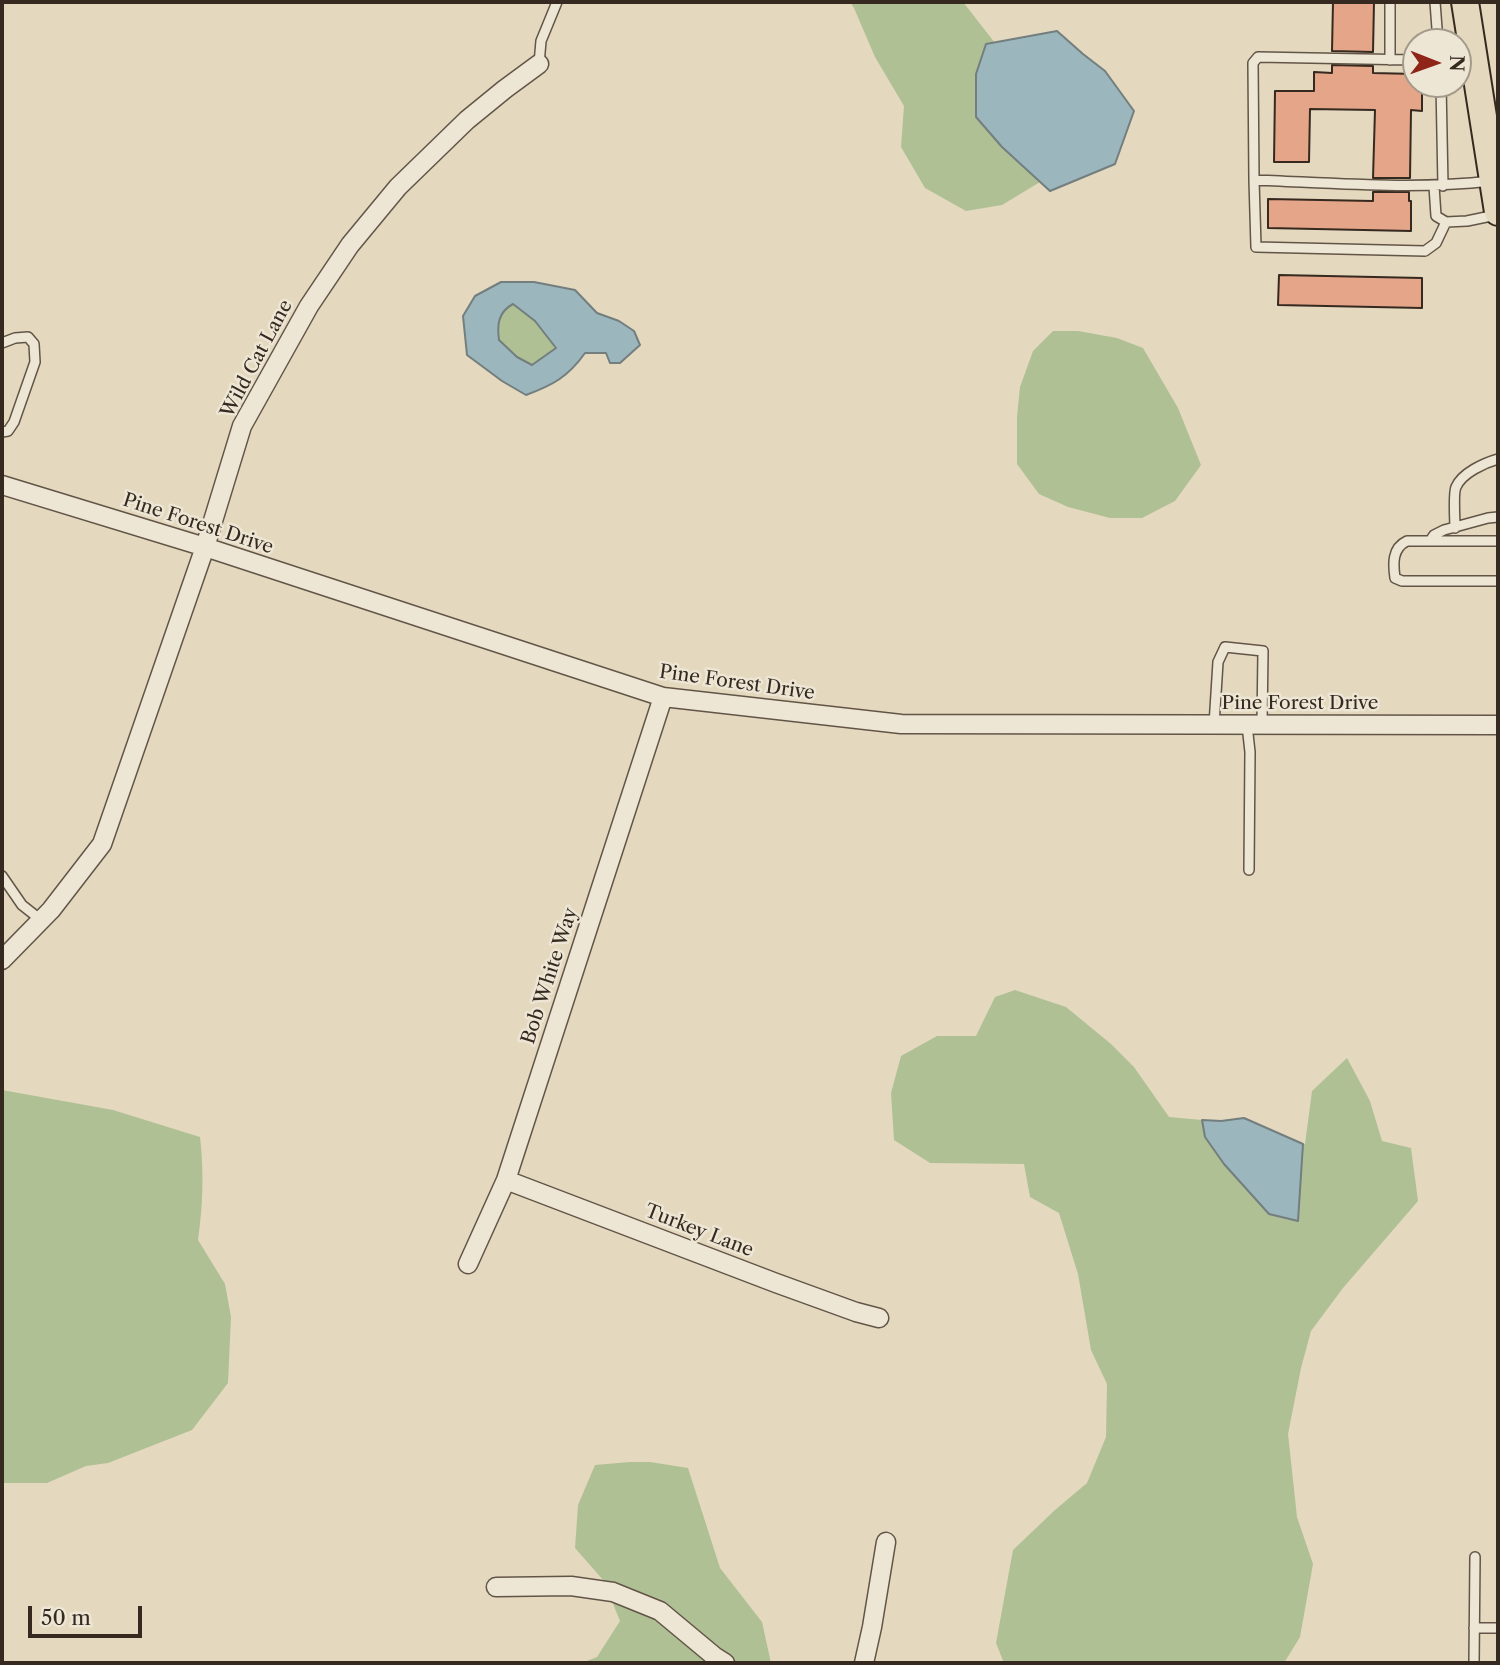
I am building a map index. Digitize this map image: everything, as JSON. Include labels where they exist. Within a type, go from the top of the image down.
[{"type":"main road","points":[[1465,2],[1470,59],[1498,214]]},
{"type":"street","name":"Wild Cat Lane","points":[[2,960],[51,910],[102,844],[205,547],[242,426],[309,306],[350,245],[398,187],[467,120],[539,64]]},
{"type":"street","name":"Pine Forest Drive","points":[[2,485],[205,547],[663,697],[901,724],[1498,725]]},
{"type":"street","name":"Bob White Way","points":[[468,1264],[506,1180],[663,697]]},
{"type":"street","name":"Turkey Lane","points":[[506,1180],[776,1283],[879,1318]]},
{"type":"street","points":[[864,1663],[886,1542]]},
{"type":"street","points":[[496,1587],[571,1586],[612,1591],[660,1611],[725,1663]]},
{"type":"lane","points":[[539,64],[541,41],[557,2]]},
{"type":"lane","points":[[1390,2],[1390,60]]},
{"type":"lane","points":[[1435,2],[1437,28]]},
{"type":"lane","points":[[1402,60],[1258,58],[1253,64],[1256,247],[1425,251],[1436,243],[1446,222]]},
{"type":"lane","points":[[1441,98],[1436,216],[1446,222],[1467,221],[1498,214]]},
{"type":"lane","points":[[1254,180],[1438,186],[1493,180]]},
{"type":"lane","points":[[2,343],[28,337],[34,344],[35,362],[14,422],[8,431],[2,432]]},
{"type":"lane","points":[[1455,528],[1455,488],[1484,463],[1498,459]]},
{"type":"lane","points":[[1430,541],[1434,535],[1444,530],[1498,517]]},
{"type":"lane","points":[[1498,541],[1407,541],[1400,544],[1394,557],[1395,578],[1402,580],[1498,581]]},
{"type":"lane","points":[[1214,725],[1218,662],[1225,647],[1263,651],[1250,752],[1249,870]]},
{"type":"lane","points":[[2,876],[22,905],[41,920]]},
{"type":"lane","points":[[1474,1663],[1475,1558]]},
{"type":"lane","points":[[1474,1628],[1498,1628]]},
{"type":"green space","points":[[850,2],[963,2],[995,43],[986,44],[976,117],[1002,147],[1040,182],[1002,205],[966,211],[925,188],[901,147],[904,106],[875,57]]},
{"type":"green space","points":[[513,304],[535,321],[556,349],[532,365],[517,357],[499,341],[500,320],[504,311]]},
{"type":"green space","points":[[1053,331],[1078,331],[1117,338],[1143,348],[1178,408],[1201,465],[1175,501],[1142,518],[1110,518],[1068,507],[1039,494],[1017,464],[1020,387],[1033,351]]},
{"type":"green space","points":[[1015,990],[1066,1007],[1134,1067],[1169,1117],[1202,1120],[1205,1137],[1224,1164],[1246,1187],[1298,1221],[1303,1144],[1312,1091],[1347,1058],[1370,1101],[1382,1141],[1411,1148],[1418,1201],[1343,1288],[1311,1331],[1301,1368],[1288,1434],[1297,1517],[1313,1564],[1300,1637],[1284,1663],[1004,1663],[996,1643],[1013,1550],[1087,1483],[1106,1437],[1107,1384],[1091,1350],[1078,1274],[1059,1213],[1030,1197],[1024,1164],[930,1163],[894,1140],[891,1093],[901,1056],[937,1036],[976,1036],[995,997]]},
{"type":"green space","points":[[2,1090],[113,1110],[200,1137],[202,1188],[198,1240],[225,1284],[231,1317],[228,1383],[192,1430],[108,1463],[86,1466],[47,1483],[2,1483]]},
{"type":"green space","points":[[630,1462],[688,1468],[720,1568],[762,1622],[771,1663],[582,1663],[597,1657],[620,1621],[604,1581],[575,1548],[578,1505],[595,1465]]},
{"type":"water","points":[[1057,31],[1105,71],[1134,111],[1115,164],[1050,191],[1002,147],[976,117],[976,74],[986,44]]},
{"type":"water","points":[[501,282],[534,282],[575,290],[597,313],[619,321],[634,331],[640,345],[620,363],[610,363],[606,353],[585,353],[559,379],[526,395],[467,355],[463,316],[475,296]],"holes":[[[513,304],[535,321],[556,348],[532,365],[517,357],[499,340],[498,329],[501,315]]]},
{"type":"water","points":[[1244,1118],[1303,1144],[1298,1221],[1269,1214],[1224,1164],[1205,1137],[1202,1120]]},
{"type":"building","points":[[1333,2],[1374,2],[1373,52],[1332,51]]},
{"type":"building","points":[[1332,65],[1373,66],[1373,73],[1402,74],[1402,98],[1422,98],[1422,111],[1411,110],[1410,178],[1373,178],[1375,110],[1310,109],[1309,162],[1274,162],[1275,91],[1314,91],[1314,72],[1332,73]]},
{"type":"building","points":[[1373,192],[1409,192],[1411,231],[1268,228],[1268,199],[1373,201]]},
{"type":"building","points":[[1279,275],[1422,278],[1422,308],[1278,305]]}]
